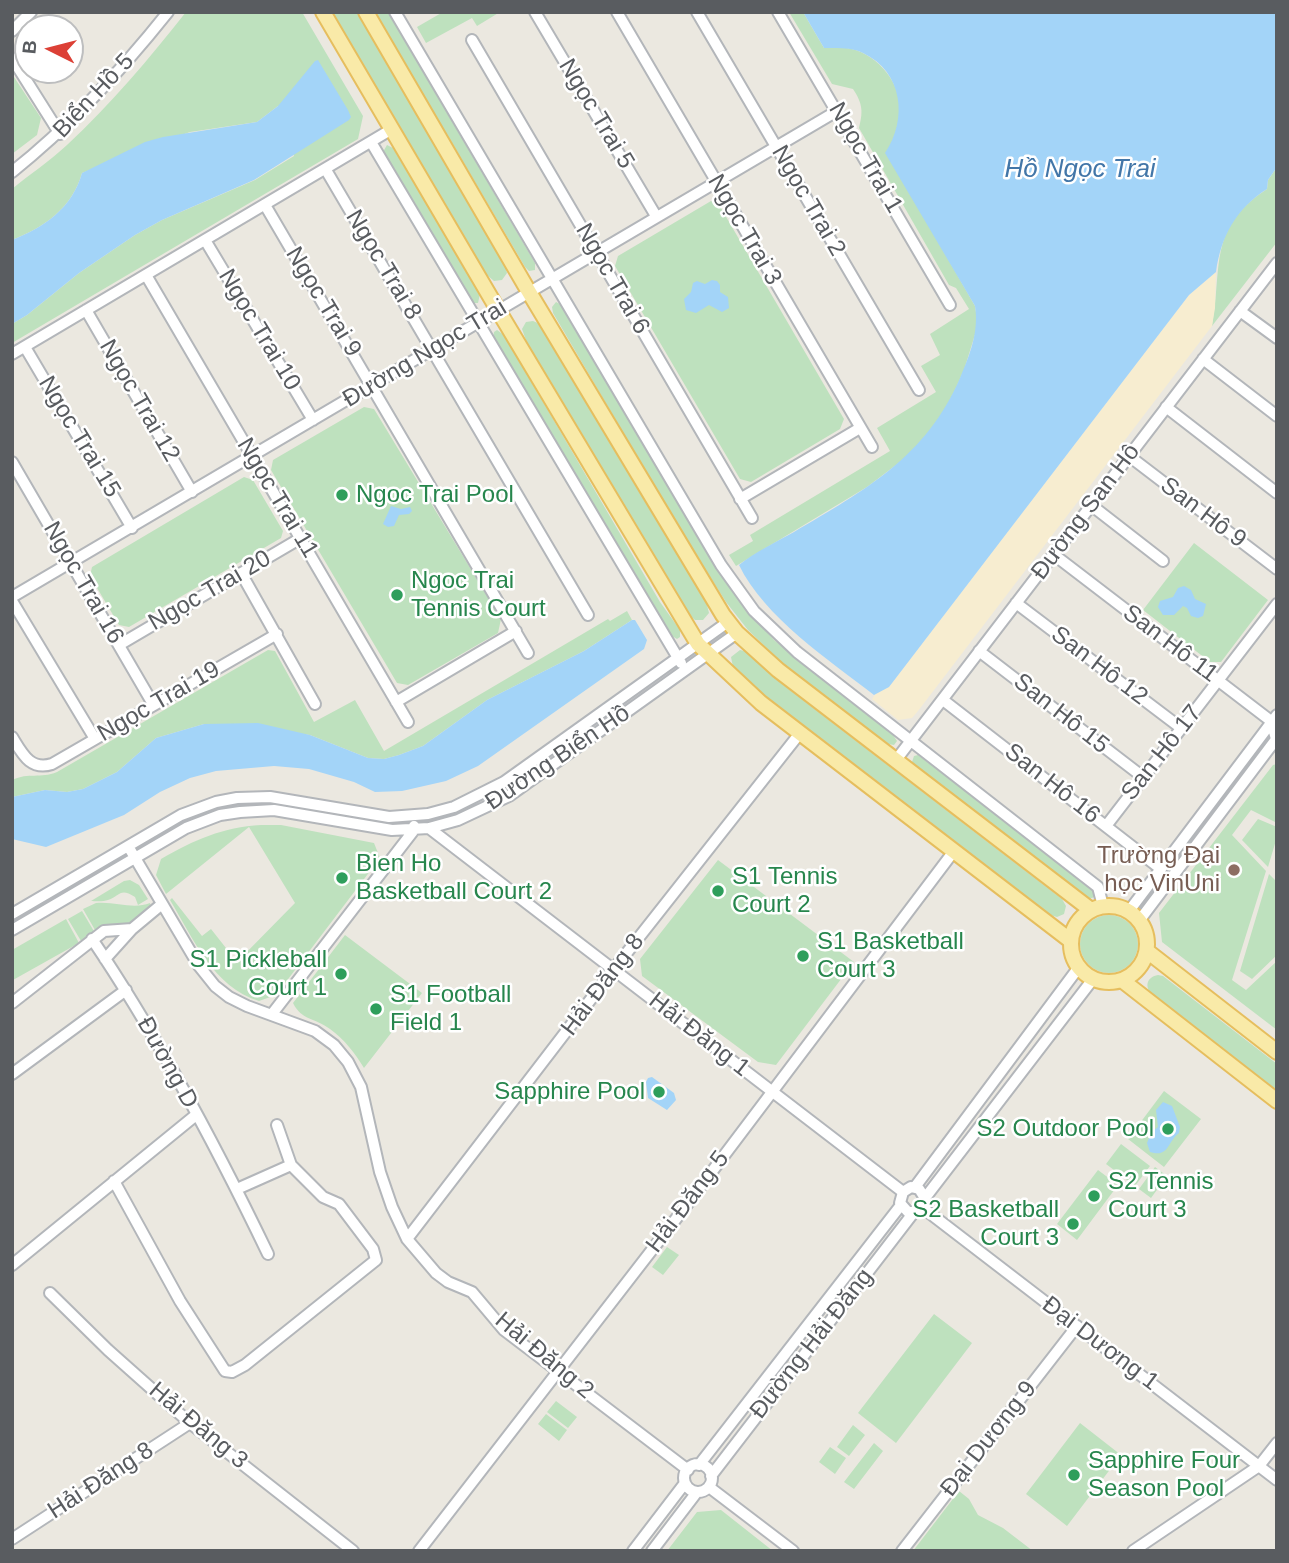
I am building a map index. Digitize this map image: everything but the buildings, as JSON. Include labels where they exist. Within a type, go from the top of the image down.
[{"type":"main road","points":[[323,12],[498,310],[703,649],[761,703],[1071,941]]},
{"type":"main road","points":[[366,12],[709,594],[733,627],[778,670],[1097,908]]},
{"type":"main road","points":[[1112,906],[1134,916],[1145,930],[1147,951],[1143,963],[1123,981],[1103,982],[1093,979],[1079,967],[1074,958],[1071,941],[1079,921],[1097,908],[1112,906]]},
{"type":"main road","points":[[1147,951],[1277,1052]]},
{"type":"main road","points":[[1123,981],[1277,1101]]},
{"type":"street","points":[[12,31],[31,12]]},
{"type":"street","name":"Biển Hồ 5","points":[[12,172],[60,134],[129,61],[168,12]]},
{"type":"street","points":[[395,12],[720,565],[754,611],[797,652],[1098,887],[1097,908]]},
{"type":"street","name":"Ngọc Trai 5","points":[[536,12],[656,216]]},
{"type":"street","name":"Ngọc Trai 3","points":[[617,12],[872,447]]},
{"type":"street","name":"Ngọc Trai 2","points":[[697,12],[919,390]]},
{"type":"street","name":"Ngọc Trai 1","points":[[778,12],[950,305]]},
{"type":"street","name":"Ngọc Trai 6","points":[[472,40],[751,518]]},
{"type":"street","points":[[12,58],[60,134]]},
{"type":"street","name":"Đường Ngọc Trai","points":[[12,599],[837,111]]},
{"type":"street","points":[[12,354],[392,129]]},
{"type":"street","points":[[371,142],[686,670]]},
{"type":"street","name":"Ngọc Trai 8","points":[[326,170],[588,615]]},
{"type":"street","name":"Ngọc Trai 9","points":[[265,205],[528,653]]},
{"type":"street","name":"Ngọc Trai 10","points":[[205,240],[313,420]]},
{"type":"street","name":"Đường San Hô","points":[[896,760],[1277,263]]},
{"type":"street","name":"Ngọc Trai 11","points":[[146,275],[408,722]]},
{"type":"street","name":"Ngọc Trai 12","points":[[86,310],[192,492]]},
{"type":"street","points":[[1240,311],[1277,338]]},
{"type":"street","name":"Ngọc Trai 15","points":[[25,347],[132,528]]},
{"type":"street","points":[[1203,359],[1277,416]]},
{"type":"street","points":[[1166,407],[1277,493]]},
{"type":"street","points":[[740,499],[860,428]]},
{"type":"street","name":"San Hô 9","points":[[1129,456],[1277,569]]},
{"type":"street","name":"Ngọc Trai 16","points":[[12,462],[153,704]]},
{"type":"street","points":[[1091,505],[1163,561]]},
{"type":"street","name":"Ngọc Trai 20","points":[[119,645],[300,538]]},
{"type":"street","name":"San Hô 11","points":[[1053,554],[1219,681],[1274,718]]},
{"type":"street","points":[[241,573],[315,704]]},
{"type":"street","points":[[12,599],[95,739]]},
{"type":"street","name":"San Hô 12","points":[[1016,603],[1181,728]]},
{"type":"street","name":"San Hô 17","points":[[1106,826],[1277,604]]},
{"type":"street","name":"Đường Biển Hồ","points":[[12,930],[135,858],[210,818],[240,812],[274,810],[368,827],[414,830],[458,820],[509,796],[686,670],[703,649],[733,627]]},
{"type":"street","points":[[396,702],[516,631]]},
{"type":"street","name":"Ngọc Trai 19","points":[[12,737],[26,759],[40,767],[52,764],[277,634]]},
{"type":"street","name":"Đường Biển Hồ","points":[[12,914],[188,812],[206,805],[237,798],[278,798],[372,815],[414,816],[471,800],[504,782],[678,658],[703,649]]},
{"type":"street","name":"San Hô 15","points":[[979,652],[1143,777]]},
{"type":"street","name":"San Hô 16","points":[[943,699],[1161,869]]},
{"type":"street","points":[[1134,916],[1161,869],[1274,718]]},
{"type":"street","points":[[1134,916],[1276,739],[1274,718]]},
{"type":"street","name":"Hải Đăng 8","points":[[407,1239],[800,733]]},
{"type":"street","points":[[1262,734],[1276,739]]},
{"type":"street","points":[[428,814],[429,828]]},
{"type":"street","points":[[272,1014],[414,830],[414,816]]},
{"type":"street","name":"Hải Đăng 1","points":[[429,828],[903,1192]]},
{"type":"street","name":"Hải Đăng 2","points":[[128,846],[199,966],[215,986],[236,1001],[307,1027],[321,1035],[340,1051],[352,1067],[364,1098],[382,1182],[407,1239],[440,1277],[472,1292],[504,1329],[688,1470]]},
{"type":"street","name":"Hải Đăng 5","points":[[419,1551],[689,1202],[954,851]]},
{"type":"street","points":[[105,959],[132,929],[162,904]]},
{"type":"street","points":[[12,1003],[92,939],[108,930],[132,929]]},
{"type":"street","name":"Đường D","points":[[92,939],[126,990],[196,1115],[237,1189],[268,1254]]},
{"type":"street","points":[[915,1187],[1079,967]]},
{"type":"street","name":"Đường Hải Đăng","points":[[710,1481],[1093,979]]},
{"type":"street","points":[[12,1073],[126,990]]},
{"type":"street","points":[[12,1265],[196,1115]]},
{"type":"street","points":[[114,1181],[180,1301],[225,1371],[238,1370],[376,1260],[373,1249],[339,1204],[323,1197],[291,1165],[277,1125]]},
{"type":"street","points":[[237,1189],[291,1165]]},
{"type":"street","points":[[915,1187],[923,1192],[921,1206],[908,1212],[901,1205],[900,1198],[907,1188],[915,1187]]},
{"type":"street","name":"Đường Hải Đăng","points":[[699,1465],[901,1205]]},
{"type":"street","name":"Đại Dương 1","points":[[921,1206],[1277,1479]]},
{"type":"street","name":"Hải Đăng 3","points":[[50,1293],[108,1350],[190,1423],[353,1551]]},
{"type":"street","name":"Đại Dương 9","points":[[902,1551],[1076,1326]]},
{"type":"street","name":"Hải Đăng 8","points":[[12,1539],[190,1423]]},
{"type":"street","points":[[1133,1551],[1259,1465],[1277,1443]]},
{"type":"street","points":[[697,1492],[689,1489],[684,1477],[688,1470],[699,1465],[709,1470],[710,1481],[793,1551]]},
{"type":"street","points":[[652,1551],[697,1492],[710,1481]]},
{"type":"street","points":[[633,1551],[685,1483]]},
{"type":"green space","points":[[186,12],[302,12],[363,116],[358,139],[12,343],[12,324],[135,235],[162,220],[255,180],[294,156],[278,106],[257,122],[190,132],[82,173],[71,196],[56,215],[12,240],[12,189],[60,151],[99,114]]},
{"type":"green space","points":[[332,12],[357,12],[505,265],[507,273],[502,280],[494,281],[487,275]]},
{"type":"green space","points":[[375,12],[388,12],[535,263],[535,270],[529,271],[525,267]]},
{"type":"green space","points":[[443,12],[500,12],[477,26],[472,18],[426,43],[417,27]]},
{"type":"green space","points":[[789,12],[803,12],[824,48],[844,48],[867,55],[890,77],[899,97],[900,107],[894,140],[939,243],[975,306],[978,325],[964,370],[952,397],[937,423],[908,456],[867,487],[736,566],[729,555],[753,541],[750,535],[890,451],[877,428],[936,392],[921,366],[940,355],[930,334],[969,309],[956,288],[949,285],[859,128],[861,108],[853,89],[832,84]]},
{"type":"green space","points":[[12,74],[14,84],[19,84],[41,118],[37,135],[12,154]]},
{"type":"green space","points":[[387,145],[393,148],[480,294],[478,303],[469,299],[383,152]]},
{"type":"green space","points":[[1277,167],[1277,242],[1212,326],[1218,267],[1226,234],[1248,204],[1267,189],[1268,180]]},
{"type":"green space","points":[[711,201],[718,203],[844,419],[840,429],[751,482],[740,479],[615,266],[618,256]]},
{"type":"green space","points":[[556,302],[562,305],[686,518],[734,594],[774,640],[893,735],[897,741],[894,745],[888,744],[780,661],[748,630],[726,602],[676,523],[553,313],[552,307]]},
{"type":"green space","points":[[526,322],[540,324],[706,601],[709,613],[703,620],[695,620],[688,614],[528,346],[522,329]]},
{"type":"green space","points":[[497,330],[504,335],[660,602],[680,630],[680,637],[677,639],[653,610],[493,339]]},
{"type":"green space","points":[[364,407],[374,409],[501,619],[498,633],[408,685],[397,683],[271,470],[273,460]]},
{"type":"green space","points":[[244,477],[253,480],[283,531],[281,538],[129,627],[119,625],[90,576],[92,567]]},
{"type":"green space","points":[[1194,543],[1268,600],[1221,662],[1210,662],[1143,610]]},
{"type":"green space","points":[[627,611],[632,620],[584,651],[487,700],[423,746],[399,755],[384,759],[368,758],[310,735],[204,724],[156,738],[117,772],[83,789],[67,792],[45,790],[12,797],[12,780],[57,772],[268,650],[275,651],[314,722],[355,700],[384,751],[608,619],[610,621]]},
{"type":"green space","points":[[740,650],[748,652],[782,684],[1062,899],[1066,906],[1064,914],[1057,917],[1047,914],[769,700],[733,667],[731,657]]},
{"type":"green space","points":[[918,755],[1094,889],[1095,897],[1088,899],[917,767],[912,762],[914,756]]},
{"type":"green space","name":"Trường Đại học VinUni","points":[[1277,764],[1277,823],[1251,810],[1232,835],[1266,871],[1232,980],[1246,990],[1277,961],[1277,1030],[1162,942],[1159,913],[1273,765]]},
{"type":"green space","points":[[1258,819],[1277,827],[1277,837],[1268,867],[1242,840]]},
{"type":"green space","points":[[281,825],[374,843],[380,858],[276,995],[259,1001],[229,985],[217,973],[196,945],[170,900],[172,898],[202,936],[211,929],[237,962],[295,903],[249,827],[166,894],[156,875],[161,859],[185,846],[221,832],[247,826]]},
{"type":"green space","points":[[718,860],[854,962],[776,1065],[758,1062],[642,976],[640,959]]},
{"type":"green space","points":[[1269,874],[1277,882],[1277,955],[1252,979],[1240,971]]},
{"type":"green space","points":[[130,880],[139,885],[148,899],[138,905],[135,897],[123,892],[106,901],[91,901],[124,881]]},
{"type":"green space","points":[[96,903],[137,906],[150,903],[151,906],[127,927],[95,930],[83,909]]},
{"type":"green space","points":[[82,911],[95,933],[81,941],[68,919]]},
{"type":"green space","points":[[1109,915],[1120,917],[1133,928],[1138,944],[1136,955],[1125,968],[1109,973],[1098,971],[1085,960],[1080,944],[1082,933],[1093,920]]},
{"type":"green space","points":[[66,919],[79,943],[13,980],[12,950]]},
{"type":"green space","points":[[345,935],[422,993],[364,1068],[340,1037],[324,1025],[304,1016],[293,1003]]},
{"type":"green space","points":[[1158,975],[1163,976],[1277,1064],[1277,1091],[1152,995],[1148,982]]},
{"type":"green space","points":[[1164,1091],[1201,1119],[1164,1167],[1128,1139]]},
{"type":"green space","points":[[1121,1144],[1150,1166],[1135,1186],[1106,1164]]},
{"type":"green space","points":[[1155,1167],[1167,1176],[1151,1198],[1139,1189]]},
{"type":"green space","name":"S2 Tennis Court 3","points":[[1098,1170],[1118,1185],[1077,1240],[1057,1224]]},
{"type":"green space","points":[[667,1247],[679,1255],[663,1275],[652,1267]]},
{"type":"green space","points":[[934,1314],[972,1343],[896,1443],[858,1413]]},
{"type":"green space","points":[[556,1401],[577,1417],[568,1428],[547,1412]]},
{"type":"green space","points":[[546,1414],[567,1430],[559,1441],[538,1424]]},
{"type":"green space","name":"Sapphire Four Season Pool","points":[[1080,1423],[1121,1455],[1067,1526],[1026,1494]]},
{"type":"green space","points":[[853,1425],[865,1435],[849,1456],[837,1447]]},
{"type":"green space","points":[[874,1443],[883,1451],[854,1489],[844,1482]]},
{"type":"green space","points":[[830,1447],[846,1458],[835,1474],[819,1462]]},
{"type":"green space","points":[[959,1491],[969,1499],[978,1515],[1003,1528],[1033,1551],[913,1551]]},
{"type":"green space","points":[[721,1510],[773,1551],[667,1551],[697,1512]]},
{"type":"sand","points":[[1216,272],[1212,326],[918,711],[912,718],[898,720],[872,699],[876,693],[889,687],[1189,295]]},
{"type":"water","name":"Hồ Ngọc Trai","points":[[803,12],[1277,12],[1277,167],[1268,180],[1267,189],[1247,205],[1232,224],[1218,259],[1216,272],[1189,295],[889,687],[874,695],[781,620],[750,584],[739,565],[869,486],[911,450],[946,406],[960,378],[975,334],[975,306],[885,153],[897,126],[899,111],[894,84],[887,72],[876,61],[858,51],[824,48]]},
{"type":"water","points":[[318,60],[348,110],[351,117],[349,120],[254,180],[162,220],[135,235],[12,324],[12,240],[56,215],[71,196],[82,173],[145,142],[257,122],[278,106]]},
{"type":"water","points":[[712,280],[717,281],[720,292],[728,297],[729,308],[722,312],[709,305],[696,313],[686,310],[684,299],[691,292],[693,283],[697,281],[705,284]]},
{"type":"water","points":[[391,506],[401,509],[410,507],[412,511],[399,515],[394,526],[388,527],[383,524]]},
{"type":"water","points":[[1184,586],[1191,590],[1195,599],[1206,604],[1203,616],[1191,616],[1183,606],[1174,615],[1163,615],[1158,607],[1160,601],[1173,597],[1178,588]]},
{"type":"water","points":[[635,620],[647,640],[644,649],[478,766],[446,781],[402,791],[375,792],[354,782],[309,769],[274,766],[216,771],[190,778],[160,792],[124,815],[46,847],[12,839],[12,797],[45,790],[67,792],[83,789],[117,772],[156,738],[204,724],[258,723],[310,735],[368,758],[384,759],[399,755],[423,746],[487,700],[584,651]]},
{"type":"water","name":"Sapphire Pool","points":[[652,1077],[674,1093],[676,1100],[667,1110],[648,1098],[646,1082]]},
{"type":"water","name":"S2 Outdoor Pool","points":[[1163,1102],[1172,1106],[1180,1127],[1179,1133],[1161,1153],[1150,1152],[1147,1143],[1151,1133],[1158,1127],[1156,1110]]},
{"type":"place","name":"Ngoc Trai Pool","points":[[342,495]]},
{"type":"place","name":"Ngoc Trai Tennis Court","points":[[397,595]]},
{"type":"place","name":"Trường Đại học VinUni","points":[[1234,870]]},
{"type":"place","name":"Bien Ho Basketball Court 2","points":[[342,878]]},
{"type":"place","name":"S1 Tennis Court 2","points":[[718,891]]},
{"type":"place","name":"S1 Basketball Court 3","points":[[803,956]]},
{"type":"place","name":"S1 Pickleball Court 1","points":[[341,974]]},
{"type":"place","name":"S1 Football Field 1","points":[[376,1009]]},
{"type":"place","name":"Sapphire Pool","points":[[659,1092]]},
{"type":"place","name":"S2 Outdoor Pool","points":[[1168,1129]]},
{"type":"place","name":"S2 Tennis Court 3","points":[[1094,1196]]},
{"type":"place","name":"S2 Basketball Court 3","points":[[1073,1224]]},
{"type":"place","name":"Sapphire Four Season Pool","points":[[1074,1475]]}]
